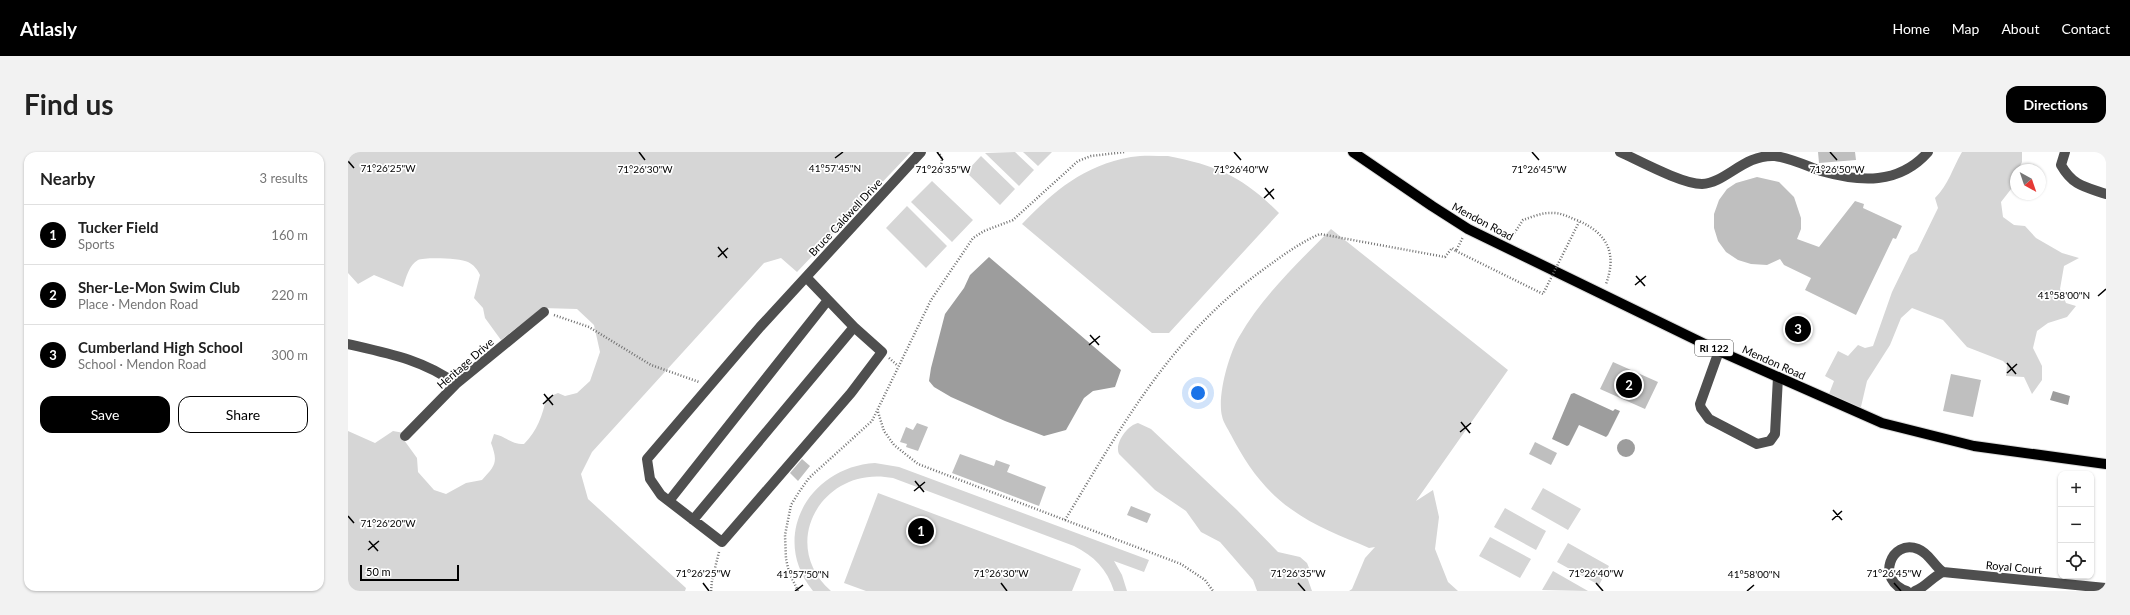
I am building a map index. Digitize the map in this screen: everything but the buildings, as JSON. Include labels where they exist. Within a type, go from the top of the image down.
[{"type":"main road","name":"Mendon Road","points":[[1354,152],[1432,206],[1468,228],[1719,351],[1882,423],[1974,446],[2106,464]]},
{"type":"street","name":"Bruce Caldwell Drive","points":[[722,542],[660,495],[650,479],[647,459],[786,298],[921,152]]},
{"type":"street","points":[[1620,152],[1644,157],[1689,182],[1703,184],[1718,178],[1748,161],[1763,156],[1776,156],[1830,173],[1876,179],[1895,176],[1908,170],[1920,156],[1928,152]]},
{"type":"street","points":[[2065,152],[2061,165],[2068,178],[2080,186],[2106,194]]},
{"type":"street","points":[[722,542],[850,393],[882,352],[854,327],[806,277]]},
{"type":"street","points":[[669,501],[828,300]]},
{"type":"street","name":"Heritage Drive","points":[[405,436],[456,384],[544,312]]},
{"type":"street","points":[[693,520],[854,327]]},
{"type":"street","points":[[348,344],[414,360],[442,373],[456,384]]},
{"type":"street","points":[[1719,351],[1702,397],[1701,408],[1709,419],[1757,444],[1770,441],[1775,434],[1778,377]]},
{"type":"street","points":[[1907,591],[1895,585],[1889,572],[1892,558],[1903,549],[1910,547],[1924,552],[1937,568],[1943,572],[1921,589],[1915,591]]},
{"type":"street","name":"Royal Court","points":[[1943,572],[2106,588]]},
{"type":"path","points":[[935,174],[942,161],[938,152]]},
{"type":"path","points":[[798,591],[789,572],[785,547],[786,520],[791,505],[809,478],[872,421],[878,412],[882,399],[930,300],[973,238],[984,231],[1013,220],[1078,161],[1091,156],[1125,152]]},
{"type":"path","points":[[1510,239],[1523,220],[1551,212],[1566,215],[1590,226],[1607,244],[1609,249],[1612,264],[1606,286]]},
{"type":"path","points":[[1065,520],[1134,406],[1160,369],[1192,331],[1238,288],[1303,241],[1320,234],[1445,256],[1452,248],[1543,294],[1580,222]]},
{"type":"path","points":[[1456,250],[1462,239]]},
{"type":"path","points":[[544,312],[589,326],[651,365],[710,386]]},
{"type":"path","points":[[878,412],[880,422],[892,442],[907,457],[918,464],[1181,564],[1205,580],[1213,591]]},
{"type":"path","points":[[711,591],[712,580],[722,542]]},
{"type":"shaded area","points":[[348,152],[911,152],[797,272],[781,258],[764,263],[592,452],[581,474],[588,499],[686,588],[685,591],[348,591],[348,431],[375,443],[393,431],[404,433],[404,440],[417,458],[418,472],[434,490],[446,494],[466,483],[482,480],[490,471],[493,467],[495,459],[491,443],[494,434],[515,443],[524,444],[529,439],[539,422],[546,398],[558,393],[565,396],[577,393],[590,381],[600,352],[594,325],[577,309],[542,308],[501,340],[485,318],[483,308],[474,298],[480,275],[474,266],[468,262],[451,259],[422,259],[418,260],[412,265],[403,287],[374,275],[358,284],[348,273]]},
{"type":"shaded area","points":[[1015,152],[1034,170],[1019,186],[985,153]]},
{"type":"shaded area","points":[[1023,152],[1052,152],[1038,166]]},
{"type":"shaded area","points":[[1962,152],[2022,152],[2021,164],[2010,164],[2010,190],[2001,202],[2003,217],[2014,225],[2025,226],[2036,238],[2062,253],[2079,258],[2064,266],[2060,289],[2066,303],[2076,306],[2067,317],[2048,323],[2037,331],[2033,348],[2042,366],[2042,380],[2032,394],[2024,377],[2006,376],[2007,365],[2003,361],[1967,347],[1943,320],[1912,308],[1901,318],[1890,345],[1867,381],[1860,411],[1827,399],[1834,381],[1825,376],[1838,351],[1848,356],[1858,345],[1865,348],[1873,346],[1892,292],[1910,255],[1917,251],[1938,208],[1935,198],[1947,182]]},
{"type":"shaded area","points":[[981,156],[1015,189],[1000,205],[966,172]]},
{"type":"shaded area","points":[[1168,156],[1201,164],[1228,174],[1253,190],[1279,213],[1169,333],[1152,333],[1022,224],[1058,190],[1084,173],[1098,166],[1131,157]]},
{"type":"shaded area","points":[[932,181],[973,220],[952,242],[911,202]]},
{"type":"shaded area","points":[[907,206],[947,246],[926,268],[886,228]]},
{"type":"shaded area","points":[[1331,229],[1508,370],[1416,501],[1433,490],[1439,517],[1435,549],[1448,582],[1458,591],[1349,591],[1352,589],[1365,558],[1375,547],[1369,548],[1319,526],[1281,502],[1256,476],[1249,466],[1223,418],[1221,398],[1225,375],[1231,354],[1239,337],[1248,322],[1270,294]]},
{"type":"shaded area","points":[[989,257],[1121,370],[1115,387],[1093,391],[1084,398],[1066,430],[1044,436],[1005,421],[951,397],[934,387],[929,381],[945,314],[964,288],[970,275]]},
{"type":"shaded area","points":[[2053,391],[2070,396],[2068,405],[2050,400]]},
{"type":"shaded area","points":[[1574,393],[1613,411],[1615,409],[1620,411],[1606,437],[1579,425],[1569,445],[1567,446],[1552,439],[1571,394]]},
{"type":"shaded area","points":[[1138,423],[1151,429],[1237,510],[1278,552],[1300,557],[1307,563],[1309,568],[1306,574],[1312,591],[1257,591],[1253,580],[1220,542],[1201,532],[1186,511],[1155,490],[1119,454],[1118,445],[1123,435],[1130,427]]},
{"type":"shaded area","points":[[1622,439],[1630,439],[1635,444],[1633,455],[1630,457],[1622,457],[1617,452],[1617,444]]},
{"type":"shaded area","points":[[875,463],[899,467],[1149,560],[1144,572],[1114,561],[1122,575],[1127,591],[1114,591],[1108,576],[1099,564],[1088,554],[1074,546],[893,478],[868,477],[846,483],[828,495],[816,512],[808,531],[808,552],[815,572],[831,591],[813,591],[800,570],[795,549],[796,528],[803,508],[815,491],[831,477],[852,467]]},
{"type":"shaded area","points":[[1543,488],[1581,509],[1568,530],[1531,509]]},
{"type":"shaded area","points":[[878,493],[1081,569],[1072,591],[866,591],[844,583]]},
{"type":"shaded area","points":[[1505,508],[1546,531],[1536,550],[1494,527]]},
{"type":"shaded area","points":[[1490,537],[1531,559],[1520,578],[1479,556]]},
{"type":"shaded area","points":[[1568,543],[1609,566],[1599,585],[1557,562]]},
{"type":"shaded area","points":[[1553,571],[1588,591],[1542,590]]},
{"type":"place","name":"Cumberland High School","points":[[1798,329]]},
{"type":"place","name":"Sher-Le-Mon Swim Club","points":[[1629,385]]},
{"type":"place","name":"Tucker Field","points":[[921,531]]}]
